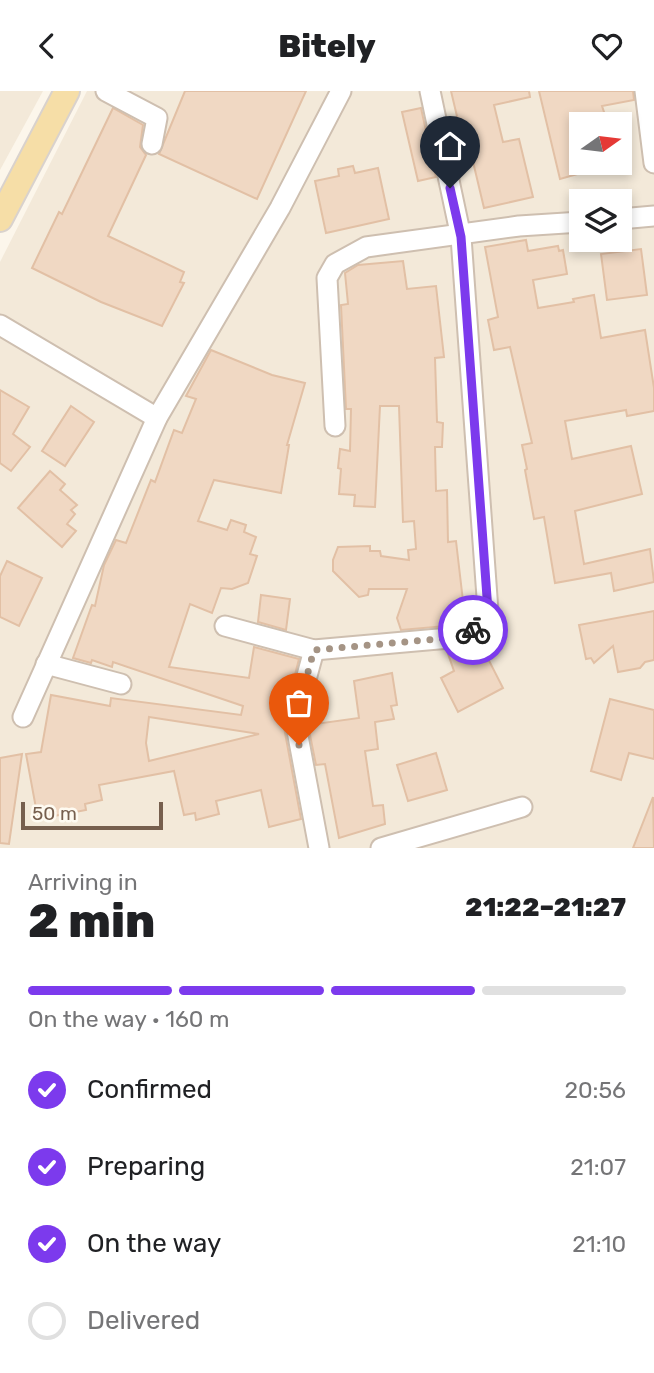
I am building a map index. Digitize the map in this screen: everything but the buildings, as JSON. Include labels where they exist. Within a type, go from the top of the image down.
[{"type":"main road","points":[[0,219],[67,91]]},
{"type":"street","points":[[106,91],[157,118],[152,144]]},
{"type":"street","points":[[23,717],[157,418],[280,208],[341,91]]},
{"type":"street","points":[[225,626],[314,650],[461,637],[477,628],[488,611],[461,237],[430,91]]},
{"type":"street","points":[[645,91],[654,163]]},
{"type":"street","points":[[632,218],[654,216]]},
{"type":"street","points":[[334,426],[327,278],[335,264],[366,247],[461,237],[519,226],[569,223]]},
{"type":"street","points":[[0,325],[157,418]]},
{"type":"street","points":[[314,650],[295,720],[319,848]]},
{"type":"street","points":[[47,664],[121,684]]},
{"type":"street","points":[[381,848],[523,807]]},
{"type":"shaded area","points":[[0,91],[43,91],[0,170]]},
{"type":"shaded area","points":[[87,91],[654,91],[654,848],[0,848],[0,262]]},
{"type":"way so far","points":[[299,745],[295,720],[314,650],[461,637],[473,630]]},
{"type":"route","points":[[450,188],[461,237],[488,611],[473,630]]}]
